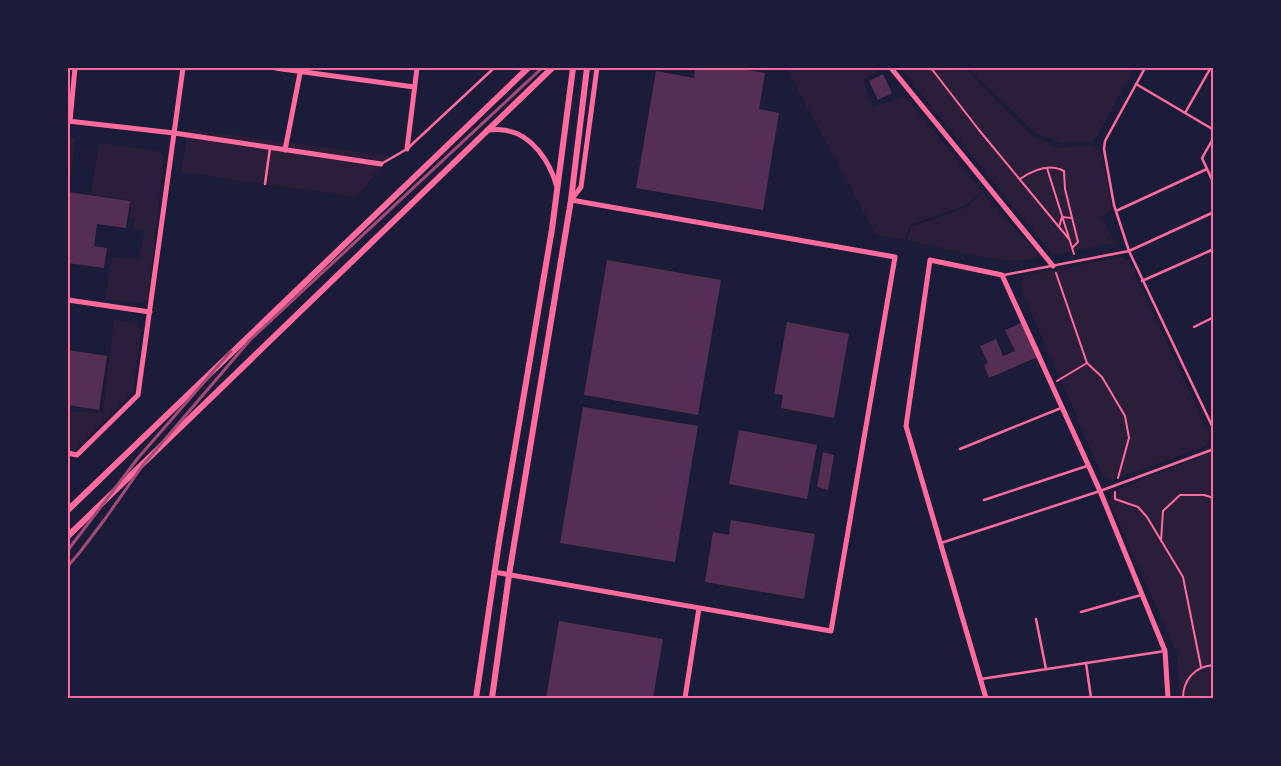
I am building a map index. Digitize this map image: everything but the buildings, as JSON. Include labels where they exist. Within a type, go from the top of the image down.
[{"type":"street","points":[[75,68],[69,121],[174,133],[381,164]]},
{"type":"street","points":[[68,454],[77,455],[138,395],[184,68]]},
{"type":"street","points":[[274,68],[300,69],[414,87]]},
{"type":"street","points":[[407,148],[417,68]]},
{"type":"street","points":[[68,510],[528,68]]},
{"type":"street","points":[[68,536],[552,68]]},
{"type":"street","points":[[476,698],[494,572],[557,189],[573,68]]},
{"type":"street","points":[[492,698],[509,574],[571,200],[586,68]]},
{"type":"street","points":[[571,200],[581,187],[597,68]]},
{"type":"street","points":[[891,68],[1053,266]]},
{"type":"street","points":[[285,150],[300,69]]},
{"type":"street","points":[[487,130],[504,130],[526,139],[539,150],[545,159],[553,173],[557,189]]},
{"type":"street","points":[[494,572],[831,631],[895,256],[571,200]]},
{"type":"street","points":[[986,698],[906,426],[930,260],[1002,276],[1100,491],[1143,595],[1165,651],[1168,698]]},
{"type":"street","points":[[68,300],[150,312]]},
{"type":"street","points":[[685,698],[699,608]]},
{"type":"lane","points":[[381,164],[407,148],[494,68]]},
{"type":"lane","points":[[1144,68],[1105,141],[1104,149],[1116,211],[1129,251],[1214,430]]},
{"type":"lane","points":[[1185,113],[1210,69]]},
{"type":"lane","points":[[1136,84],[1214,130]]},
{"type":"lane","points":[[1214,137],[1202,158],[1214,184]]},
{"type":"lane","points":[[265,184],[270,148]]},
{"type":"lane","points":[[1116,211],[1207,169]]},
{"type":"lane","points":[[1002,276],[1129,251],[1214,212]]},
{"type":"lane","points":[[1142,281],[1214,249]]},
{"type":"lane","points":[[1194,327],[1214,317]]},
{"type":"lane","points":[[960,449],[1062,408]]},
{"type":"lane","points":[[941,543],[1115,486],[1214,449]]},
{"type":"lane","points":[[984,500],[1088,465]]},
{"type":"lane","points":[[1081,612],[1143,595]]},
{"type":"lane","points":[[1036,619],[1046,669]]},
{"type":"lane","points":[[981,679],[1165,651]]},
{"type":"lane","points":[[1086,663],[1091,698]]},
{"type":"path","points":[[931,68],[1069,239]]},
{"type":"path","points":[[1020,179],[1030,172],[1047,167],[1064,171],[1065,189],[1078,242],[1072,248]]},
{"type":"path","points":[[1047,167],[1076,261]]},
{"type":"path","points":[[1058,226],[1062,217]]},
{"type":"path","points":[[1062,217],[1072,218]]},
{"type":"path","points":[[1053,266],[1087,363],[1102,377],[1125,416],[1129,438],[1115,486],[1115,499],[1138,507],[1147,517],[1183,577],[1201,667]]},
{"type":"path","points":[[1052,384],[1087,363]]},
{"type":"path","points":[[1161,541],[1164,511],[1180,495],[1204,495],[1214,498]]},
{"type":"path","points":[[1183,698],[1186,681],[1192,673],[1201,667],[1214,664]]},
{"type":"shaded area","points":[[786,68],[883,68],[863,80],[873,107],[905,96],[982,191],[966,205],[910,225],[905,240],[876,235]]},
{"type":"shaded area","points":[[900,68],[965,68],[1032,136],[1058,148],[1093,145],[1102,154],[1112,210],[1101,218],[1116,243],[1053,255]]},
{"type":"shaded area","points":[[968,68],[1135,68],[1094,142],[1061,143],[1035,133]]},
{"type":"shaded area","points":[[188,129],[390,156],[357,197],[181,172]]},
{"type":"shaded area","points":[[68,136],[76,139],[70,178],[68,178]]},
{"type":"shaded area","points":[[99,143],[159,151],[164,158],[148,299],[141,304],[105,299],[112,256],[140,260],[144,230],[134,228],[135,219],[130,218],[130,200],[91,194]]},
{"type":"shaded area","points":[[982,193],[1038,254],[1038,257],[1026,260],[993,258],[907,240],[911,227],[967,207]]},
{"type":"shaded area","points":[[1120,257],[1129,261],[1210,436],[1206,446],[1111,480],[1102,475],[1020,287],[1025,276]]},
{"type":"shaded area","points":[[114,319],[138,323],[141,332],[133,392],[75,450],[68,448],[68,412],[103,412]]},
{"type":"shaded area","points":[[1213,452],[1213,698],[1180,698],[1177,654],[1110,502],[1111,492]]},
{"type":"railway","points":[[68,566],[105,519],[143,465],[250,340],[542,68]]},
{"type":"railway","points":[[68,550],[138,458],[231,351]]}]
